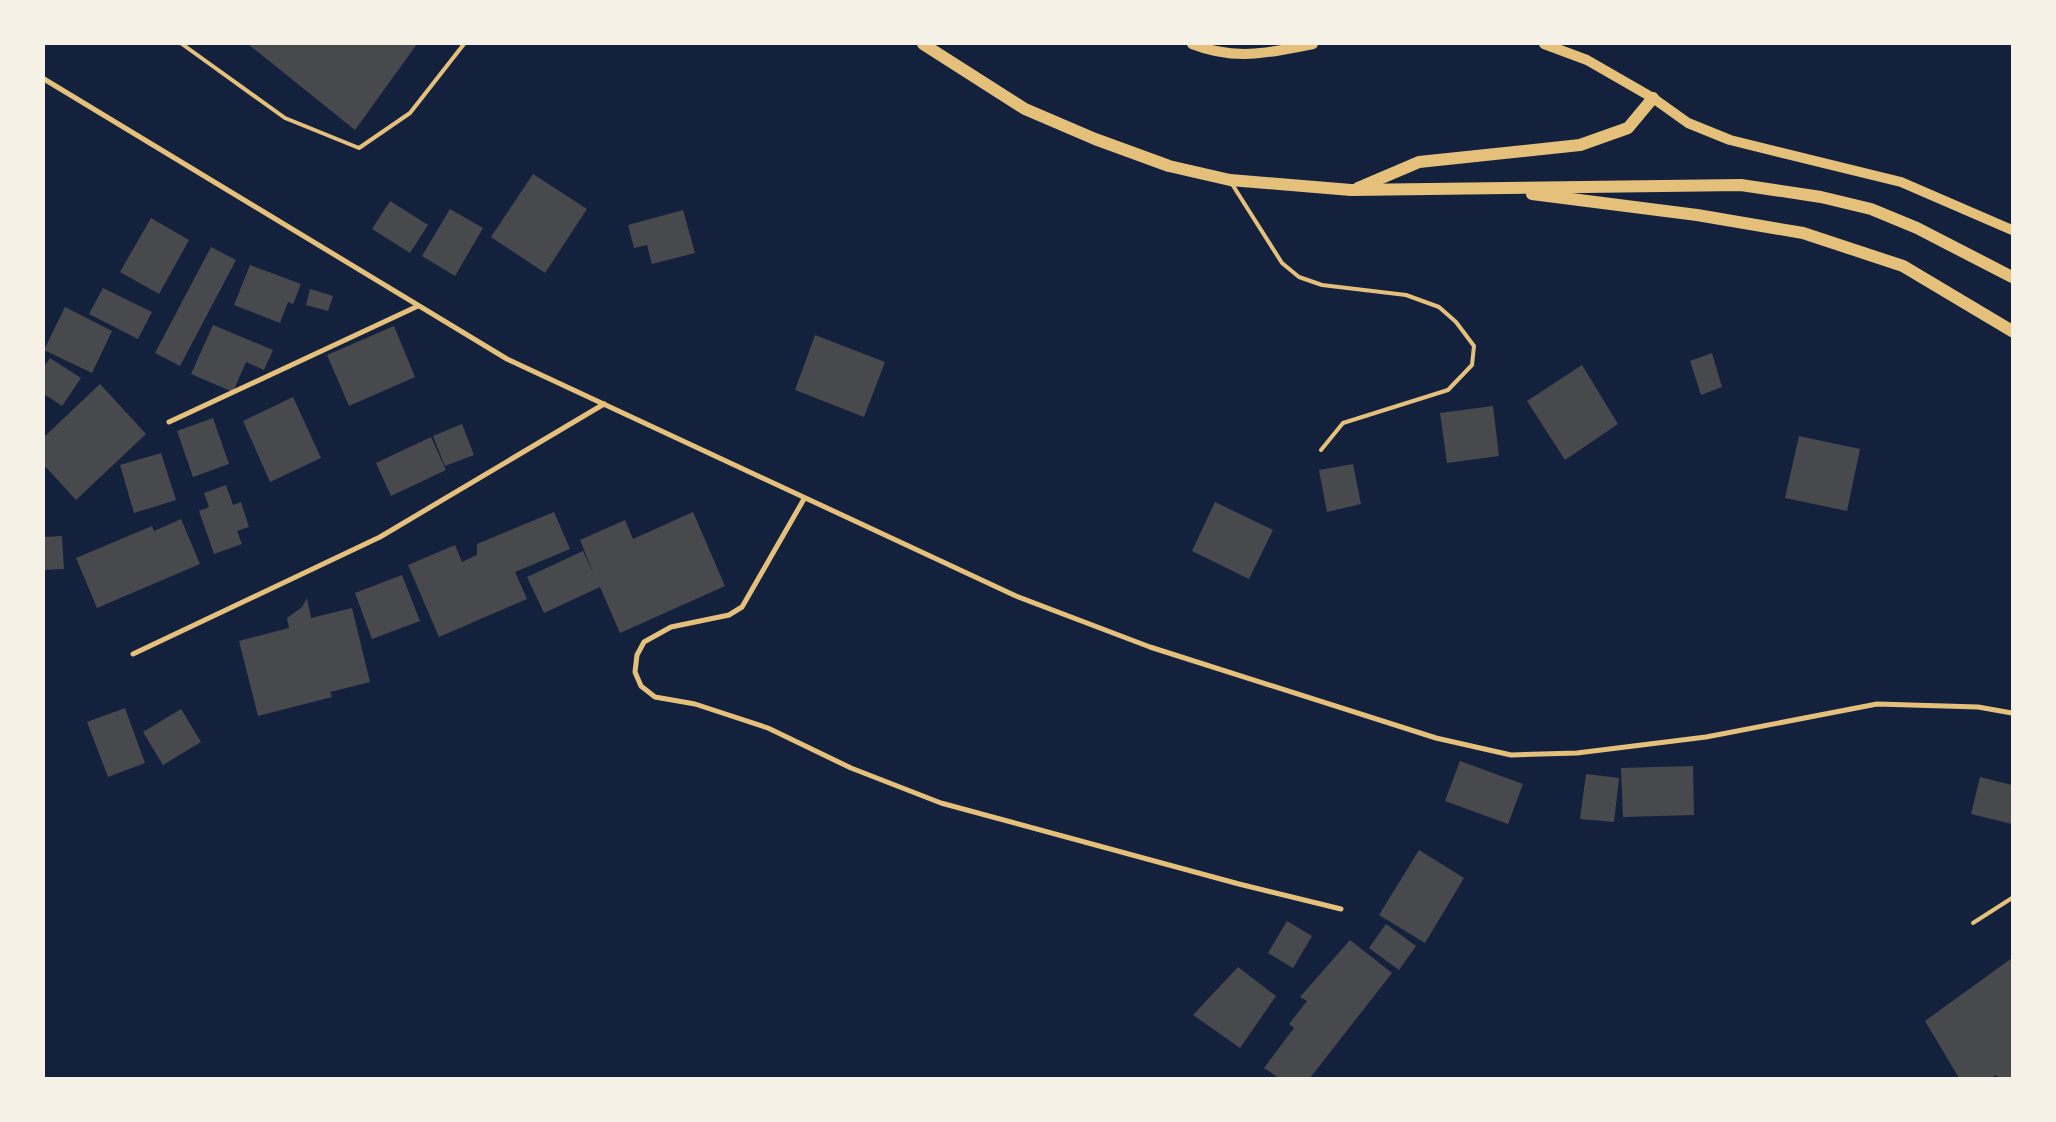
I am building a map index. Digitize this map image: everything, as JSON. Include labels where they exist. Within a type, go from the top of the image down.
[{"type":"main road","points":[[923,44],[1025,109],[1095,140],[1168,166],[1230,180],[1351,190],[1741,185],[1821,198],[1871,209],[1918,228],[2012,277]]},
{"type":"main road","points":[[1192,44],[1214,52],[1264,54],[1313,44]]},
{"type":"main road","points":[[1544,44],[1587,60],[1653,98],[1688,124],[1730,140],[1901,182],[2012,230]]},
{"type":"main road","points":[[1351,190],[1420,162],[1580,146],[1628,128],[1653,98]]},
{"type":"main road","points":[[1487,188],[1697,215],[1803,233],[1903,266],[2012,331]]},
{"type":"street","points":[[44,79],[507,359],[804,499],[1016,596],[1150,647],[1436,738],[1511,756],[1577,752],[1706,737],[1877,704],[1978,707],[2012,713]]},
{"type":"street","points":[[169,422],[418,306]]},
{"type":"street","points":[[133,654],[380,537],[604,404]]},
{"type":"street","points":[[804,499],[742,607],[729,614],[671,627],[644,642],[637,655],[635,672],[641,686],[655,697],[695,704],[768,728],[851,768],[942,803],[1239,884],[1341,909]]},
{"type":"lane","points":[[182,44],[285,118],[359,148],[410,113],[464,44]]},
{"type":"lane","points":[[1230,180],[1282,263],[1299,277],[1322,286],[1406,295],[1439,307],[1456,322],[1474,346],[1472,365],[1448,390],[1343,423],[1321,450]]},
{"type":"lane","points":[[1973,923],[2012,898]]},
{"type":"building","points":[[248,44],[417,44],[355,130]]},
{"type":"building","points":[[533,174],[587,209],[545,273],[491,237]]},
{"type":"building","points":[[390,201],[428,225],[410,253],[372,229]]},
{"type":"building","points":[[450,209],[483,228],[455,276],[422,256]]},
{"type":"building","points":[[683,210],[695,253],[652,264],[647,245],[634,248],[628,225]]},
{"type":"building","points":[[151,218],[189,240],[159,294],[120,272]]},
{"type":"building","points":[[211,247],[236,260],[180,366],[155,353]]},
{"type":"building","points":[[250,265],[301,284],[293,304],[288,302],[280,323],[234,305]]},
{"type":"building","points":[[103,288],[152,312],[138,339],[89,314]]},
{"type":"building","points":[[310,289],[333,296],[328,311],[306,305]]},
{"type":"building","points":[[65,307],[112,331],[92,373],[44,350]]},
{"type":"building","points":[[213,325],[273,350],[264,370],[246,362],[233,392],[191,374]]},
{"type":"building","points":[[394,326],[415,377],[349,406],[327,355]]},
{"type":"building","points":[[815,335],[885,362],[864,417],[795,390]]},
{"type":"building","points":[[1712,353],[1722,387],[1701,395],[1690,361]]},
{"type":"building","points":[[50,358],[81,378],[62,406],[44,394],[44,367]]},
{"type":"building","points":[[1582,365],[1618,424],[1565,460],[1527,401]]},
{"type":"building","points":[[100,384],[146,434],[76,500],[44,465],[44,437]]},
{"type":"building","points":[[293,397],[321,458],[270,482],[243,421]]},
{"type":"building","points":[[1493,406],[1499,456],[1447,463],[1440,413]]},
{"type":"building","points":[[213,418],[229,464],[193,477],[177,431]]},
{"type":"building","points":[[462,424],[474,455],[445,466],[433,436]]},
{"type":"building","points":[[1799,436],[1860,449],[1847,511],[1785,498]]},
{"type":"building","points":[[431,437],[446,470],[391,496],[376,463]]},
{"type":"building","points":[[161,453],[176,500],[134,513],[120,465]]},
{"type":"building","points":[[1353,464],[1361,504],[1327,512],[1319,470]]},
{"type":"building","points":[[226,485],[233,505],[241,502],[249,527],[237,531],[242,544],[214,554],[199,511],[209,507],[204,493]]},
{"type":"building","points":[[1215,502],[1273,530],[1249,579],[1192,551]]},
{"type":"building","points":[[554,512],[570,549],[515,572],[527,599],[439,637],[408,565],[455,545],[462,562],[477,555],[477,544]]},
{"type":"building","points":[[693,512],[725,586],[620,633],[600,587],[544,613],[527,577],[583,551],[594,574],[580,540],[625,520],[633,539]]},
{"type":"building","points":[[181,519],[200,564],[97,608],[76,558],[152,526],[154,531]]},
{"type":"building","points":[[62,536],[64,569],[44,570],[44,537]]},
{"type":"building","points":[[402,575],[420,621],[372,639],[355,593]]},
{"type":"building","points":[[307,598],[311,618],[352,608],[370,682],[330,692],[332,697],[258,716],[239,641],[289,628],[287,618],[302,607]]},
{"type":"building","points":[[125,708],[145,763],[108,777],[87,722]]},
{"type":"building","points":[[181,709],[201,742],[163,765],[143,732]]},
{"type":"building","points":[[1460,761],[1523,784],[1508,824],[1445,801]]},
{"type":"building","points":[[1693,766],[1694,815],[1623,817],[1621,768]]},
{"type":"building","points":[[1586,774],[1619,778],[1614,822],[1580,819]]},
{"type":"building","points":[[1980,777],[2012,785],[2012,824],[1971,814]]},
{"type":"building","points":[[1419,850],[1464,878],[1425,943],[1379,915]]},
{"type":"building","points":[[1287,921],[1312,936],[1293,968],[1268,953]]},
{"type":"building","points":[[1386,924],[1416,946],[1399,970],[1369,948]]},
{"type":"building","points":[[1350,940],[1392,973],[1310,1078],[1279,1078],[1264,1068],[1294,1028],[1289,1024],[1307,1001],[1300,997]]},
{"type":"building","points":[[2012,958],[2012,1078],[1998,1078],[1996,1075],[1991,1078],[1959,1078],[1925,1021]]},
{"type":"building","points":[[1238,967],[1276,996],[1240,1048],[1193,1015]]}]
